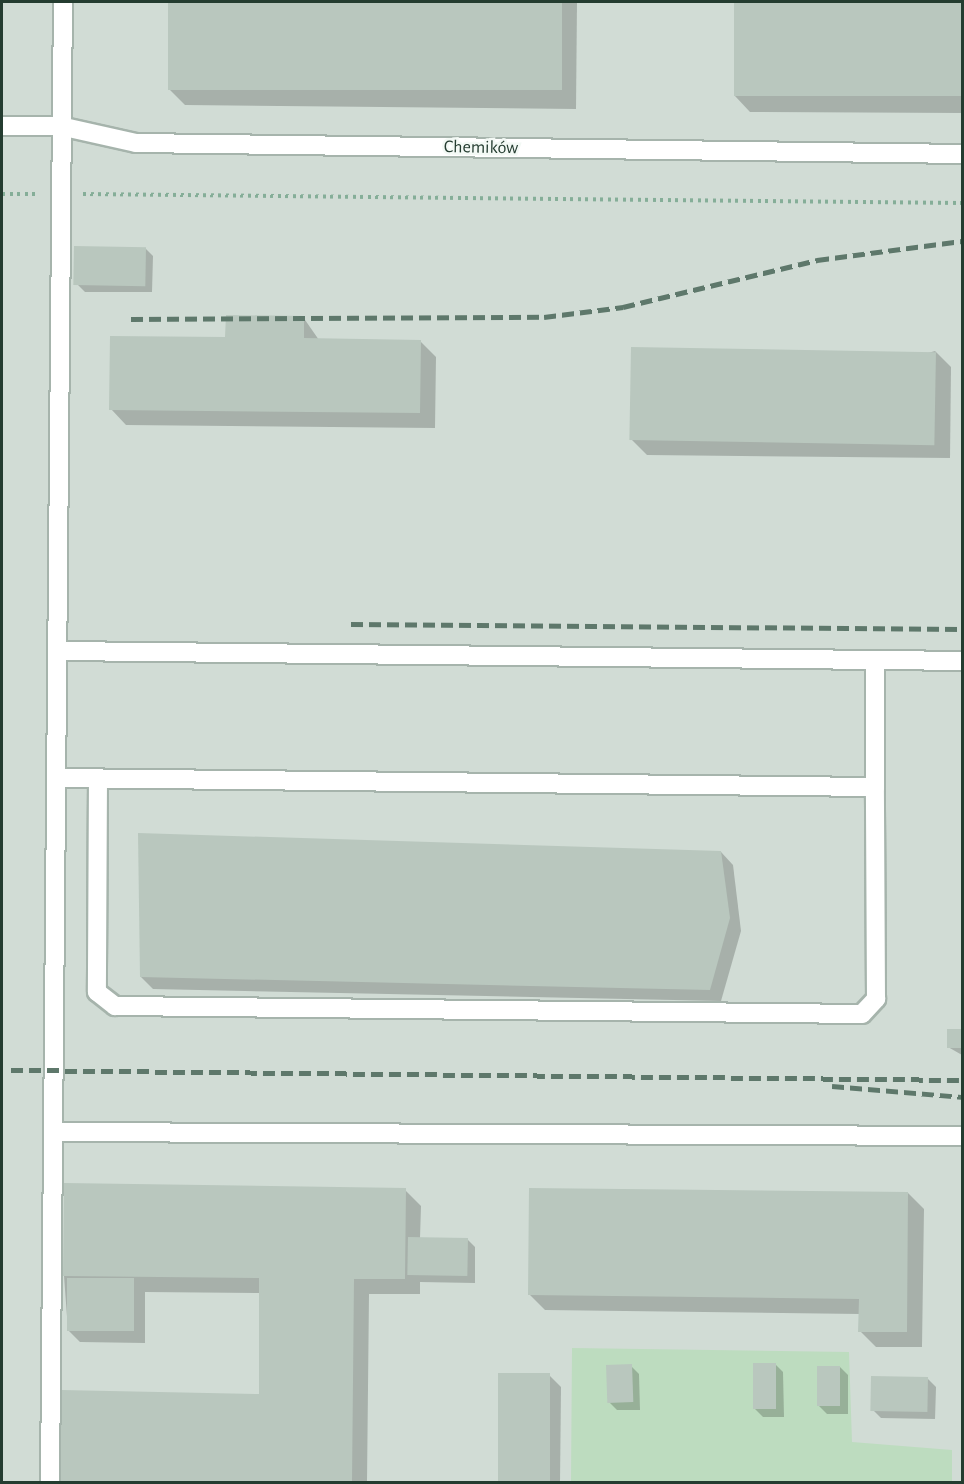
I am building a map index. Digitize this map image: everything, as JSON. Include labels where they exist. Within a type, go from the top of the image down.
[{"type":"lane","points":[[51,1482],[59,651],[58,194],[63,2]]},
{"type":"lane","name":"Chemików","points":[[2,126],[60,126],[136,143],[963,154]]},
{"type":"lane","points":[[59,651],[963,661]]},
{"type":"lane","points":[[98,778],[97,992],[115,1006],[862,1014],[876,999],[875,660]]},
{"type":"lane","points":[[57,778],[875,787]]},
{"type":"lane","points":[[54,1132],[963,1136]]},
{"type":"path","points":[[2,194],[963,203]]},
{"type":"shaded area","points":[[2,2],[962,2],[962,1482],[2,1482]]},
{"type":"green space","points":[[572,1348],[849,1352],[852,1442],[952,1450],[952,1482],[571,1482]]},
{"type":"building","points":[[168,2],[562,2],[562,90],[168,90]]},
{"type":"building","points":[[734,2],[962,2],[962,96],[734,96]]},
{"type":"building","points":[[74,246],[146,247],[145,286],[73,285]]},
{"type":"building","points":[[226,315],[304,316],[304,338],[421,340],[420,413],[109,410],[110,336],[225,337]]},
{"type":"building","points":[[631,347],[936,352],[934,445],[629,440]]},
{"type":"building","points":[[138,833],[721,851],[730,918],[710,990],[140,977]]},
{"type":"building","points":[[947,1029],[962,1029],[962,1048],[947,1048]]},
{"type":"building","points":[[64,1183],[406,1188],[405,1279],[354,1279],[352,1482],[61,1482],[61,1390],[259,1394],[259,1278],[63,1276]]},
{"type":"building","points":[[529,1188],[908,1192],[907,1332],[858,1332],[859,1299],[528,1295]]},
{"type":"building","points":[[408,1237],[468,1238],[467,1276],[407,1275]]},
{"type":"building","points":[[67,1278],[134,1278],[134,1331],[67,1331]]},
{"type":"building","points":[[753,1363],[776,1363],[776,1409],[753,1409]]},
{"type":"building","points":[[632,1364],[633,1402],[607,1403],[606,1365]]},
{"type":"building","points":[[817,1366],[840,1366],[840,1406],[817,1406]]},
{"type":"building","points":[[498,1373],[550,1373],[550,1482],[498,1482]]},
{"type":"building","points":[[871,1376],[928,1377],[927,1412],[870,1411]]},
{"type":"railway","points":[[131,319],[544,317],[623,307],[817,260],[962,241]]},
{"type":"railway","points":[[351,624],[962,629]]},
{"type":"railway","points":[[11,1070],[962,1080]]},
{"type":"railway","points":[[832,1086],[962,1097]]}]
